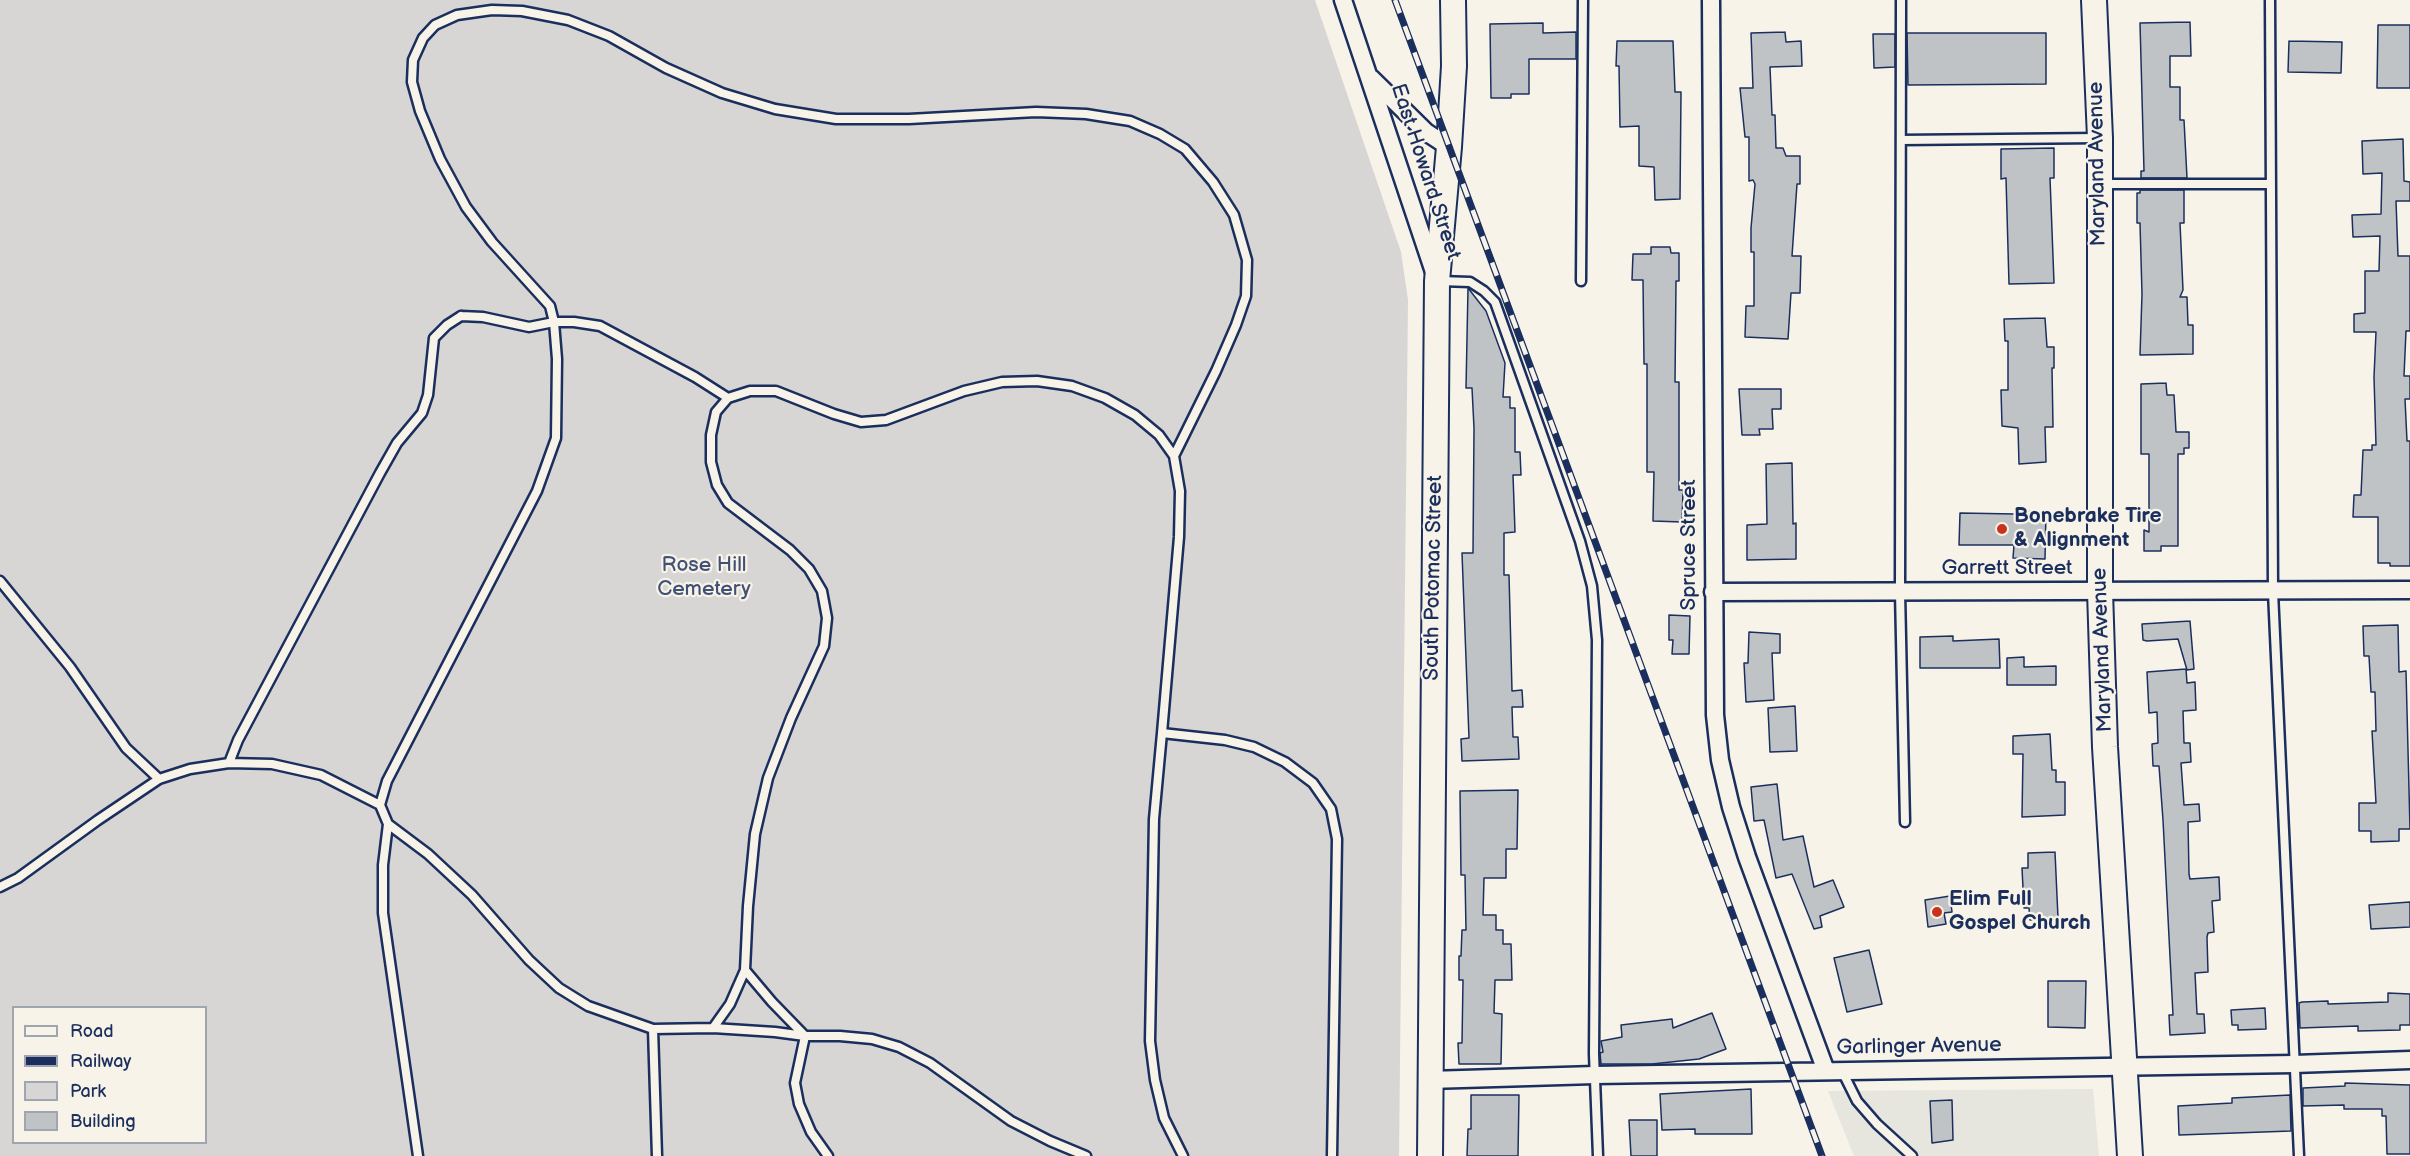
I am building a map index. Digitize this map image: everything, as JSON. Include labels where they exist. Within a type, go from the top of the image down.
[{"type":"street","name":"East Howard Street","points":[[1343,0],[1437,281]]},
{"type":"street","name":"South Potomac Street","points":[[1430,1156],[1437,281],[1454,66],[1453,0]]},
{"type":"street","name":"Spruce Street","points":[[1711,0],[1713,592],[1715,715],[1720,760],[1747,856],[1834,1071]]},
{"type":"street","name":"Maryland Avenue","points":[[2094,0],[2100,138],[2100,591],[2105,747],[2130,1156]]},
{"type":"street","name":"East Howard Street","points":[[1370,77],[1426,132],[1449,147]]},
{"type":"street","name":"Garrett Street","points":[[1713,592],[2410,590]]},
{"type":"street","name":"Garlinger Avenue","points":[[1429,1080],[2410,1060]]},
{"type":"lane","points":[[1581,281],[1583,0]]},
{"type":"lane","points":[[1901,0],[1900,592],[1905,822]]},
{"type":"lane","points":[[2270,0],[2273,592],[2299,1156]]},
{"type":"lane","points":[[418,1156],[383,913],[383,866],[388,824],[380,805],[387,781],[537,491],[555,438],[557,359],[554,322],[550,306],[492,242],[466,207],[440,159],[420,111],[412,82],[413,60],[423,38],[435,25],[457,15],[492,10],[522,11],[568,20],[609,36],[675,72],[722,93],[775,109],[836,120],[909,119],[1036,112],[1086,114],[1130,121],[1160,134],[1185,149],[1213,182],[1234,215],[1247,260],[1246,296],[1236,325],[1174,456]]},
{"type":"lane","points":[[1901,140],[2100,138]]},
{"type":"lane","points":[[2099,184],[2271,184]]},
{"type":"lane","points":[[1437,281],[1470,282],[1495,302],[1580,541],[1592,586],[1597,640],[1594,852],[1595,1075],[1598,1156]]},
{"type":"lane","points":[[229,762],[238,740],[380,473],[397,443],[422,413],[428,395],[434,338],[447,325],[460,316],[483,317],[529,327],[554,322],[600,326],[695,377],[728,398]]},
{"type":"lane","points":[[713,1028],[730,1004],[745,970],[755,834],[768,778],[791,718],[824,646],[827,618],[822,591],[809,569],[790,550],[728,503],[717,484],[711,462],[711,435],[716,412],[728,398],[750,391],[776,391],[861,422],[886,420],[964,391],[1002,382],[1037,381],[1072,386],[1105,398],[1135,415],[1159,435],[1174,456],[1180,491],[1179,537],[1154,819],[1150,1041],[1155,1080],[1164,1118],[1183,1156]]},
{"type":"lane","points":[[0,581],[70,667],[126,748],[159,779]]},
{"type":"lane","points":[[1162,733],[1225,740],[1254,747],[1285,762],[1313,783],[1331,810],[1336,839],[1332,1156]]},
{"type":"lane","points":[[0,887],[18,878],[98,819],[159,779],[190,769],[229,762],[272,764],[321,775],[380,805]]},
{"type":"lane","points":[[388,824],[428,854],[472,895],[529,960],[559,987],[588,1006],[653,1029],[713,1028],[805,1036],[840,1035],[872,1039],[899,1047],[930,1064],[1011,1120],[1050,1141],[1086,1156]]},
{"type":"lane","points":[[745,970],[805,1036]]},
{"type":"lane","points":[[653,1029],[657,1156]]},
{"type":"lane","points":[[805,1036],[795,1083],[799,1104],[811,1132],[828,1156]]},
{"type":"lane","points":[[1834,1071],[1877,1124],[1912,1156]]},
{"type":"shaded area","points":[[2093,1089],[2099,1156],[1854,1156],[1828,1091]]},
{"type":"green space","name":"Rose Hill Cemetery","points":[[0,0],[1315,0],[1401,252],[1408,300],[1399,1156],[0,1156]]},
{"type":"building","points":[[2190,22],[2191,56],[2170,56],[2170,87],[2180,87],[2180,120],[2184,120],[2187,178],[2141,178],[2141,171],[2144,171],[2140,23]]},
{"type":"building","points":[[1543,23],[1543,33],[1576,32],[1576,59],[1529,59],[1529,94],[1511,94],[1511,98],[1491,98],[1490,24]]},
{"type":"building","points":[[2378,25],[2410,25],[2410,88],[2377,88]]},
{"type":"building","points":[[1785,32],[1786,42],[1801,41],[1802,66],[1770,67],[1772,115],[1775,115],[1776,148],[1783,148],[1786,156],[1800,156],[1800,184],[1797,184],[1792,256],[1801,256],[1800,293],[1791,293],[1788,339],[1745,337],[1746,306],[1754,306],[1754,252],[1751,252],[1751,228],[1755,184],[1753,180],[1749,181],[1749,137],[1745,137],[1740,88],[1753,88],[1751,33]]},
{"type":"building","points":[[1907,33],[2046,33],[2046,84],[1908,85]]},
{"type":"building","points":[[1873,34],[1895,34],[1895,67],[1874,68]]},
{"type":"building","points":[[1617,41],[1673,41],[1675,92],[1681,92],[1680,199],[1655,200],[1654,167],[1639,166],[1639,126],[1620,127],[1619,66],[1616,66]]},
{"type":"building","points":[[2289,41],[2342,42],[2341,73],[2288,72]]},
{"type":"building","points":[[2403,139],[2404,181],[2410,182],[2410,201],[2396,201],[2398,256],[2410,256],[2410,331],[2406,331],[2404,376],[2410,376],[2410,399],[2405,399],[2407,441],[2410,441],[2410,566],[2390,566],[2390,563],[2378,563],[2378,517],[2353,517],[2354,495],[2361,495],[2363,450],[2372,450],[2372,445],[2376,445],[2374,377],[2376,332],[2354,332],[2354,314],[2365,313],[2365,271],[2379,271],[2380,236],[2353,237],[2352,215],[2381,214],[2382,173],[2363,174],[2362,141]]},
{"type":"building","points":[[2054,148],[2054,178],[2050,178],[2054,283],[2009,284],[2006,178],[2001,179],[2001,149]]},
{"type":"building","points":[[2140,190],[2184,190],[2184,223],[2180,223],[2183,290],[2180,297],[2187,297],[2188,325],[2193,325],[2193,354],[2140,355],[2142,294],[2137,193],[2140,193]]},
{"type":"building","points":[[1651,247],[1670,247],[1671,253],[1679,253],[1679,281],[1676,281],[1675,382],[1679,382],[1679,490],[1683,490],[1682,522],[1653,521],[1654,472],[1647,472],[1647,364],[1644,364],[1643,280],[1632,280],[1633,254],[1651,254]]},
{"type":"building","points":[[1468,288],[1486,311],[1505,363],[1503,397],[1510,397],[1510,408],[1515,408],[1515,452],[1520,452],[1521,475],[1513,475],[1515,532],[1504,533],[1504,575],[1509,575],[1512,691],[1522,690],[1523,707],[1512,707],[1513,737],[1518,737],[1519,759],[1462,761],[1461,739],[1469,738],[1462,553],[1473,553],[1474,428],[1472,388],[1466,388]]},
{"type":"building","points":[[2045,318],[2047,347],[2054,347],[2053,427],[2045,427],[2046,462],[2019,464],[2018,428],[2002,426],[2001,390],[2008,390],[2008,341],[2005,341],[2004,319]]},
{"type":"building","points":[[2166,383],[2167,395],[2174,395],[2176,432],[2189,432],[2189,448],[2184,448],[2184,454],[2178,454],[2178,546],[2161,546],[2161,551],[2144,551],[2144,530],[2149,532],[2149,454],[2141,454],[2141,384]]},
{"type":"building","points":[[1739,389],[1781,389],[1781,409],[1772,409],[1773,429],[1759,429],[1760,435],[1742,435]]},
{"type":"building","points":[[1792,463],[1796,559],[1747,560],[1747,525],[1767,524],[1766,464]]},
{"type":"building","name":"Bonebrake Tire & Alignment","points":[[2015,511],[2046,512],[2045,559],[2013,558],[2014,545],[1959,545],[1960,513],[2015,514]]},
{"type":"building","points":[[1669,615],[1690,616],[1689,654],[1672,654],[1673,640],[1669,640]]},
{"type":"building","points":[[2190,621],[2194,669],[2187,670],[2178,639],[2143,640],[2142,624]]},
{"type":"building","points":[[2398,625],[2399,672],[2406,671],[2410,829],[2399,829],[2399,841],[2371,842],[2371,831],[2359,831],[2359,803],[2376,803],[2372,731],[2376,731],[2375,692],[2371,692],[2369,656],[2364,656],[2363,626]]},
{"type":"building","points":[[1749,632],[1780,634],[1780,653],[1772,653],[1774,700],[1746,702],[1744,663],[1748,663]]},
{"type":"building","points":[[1953,636],[1953,641],[1999,639],[2000,668],[1920,668],[1920,637]]},
{"type":"building","points":[[2024,657],[2024,667],[2056,666],[2056,685],[2007,685],[2007,658]]},
{"type":"building","points":[[2186,669],[2187,683],[2195,682],[2196,710],[2183,711],[2184,743],[2190,743],[2191,762],[2181,763],[2184,805],[2199,804],[2200,821],[2188,822],[2189,874],[2190,879],[2219,877],[2220,900],[2212,901],[2214,932],[2208,933],[2207,937],[2208,972],[2195,973],[2197,1014],[2204,1014],[2205,1033],[2170,1035],[2169,1015],[2173,1015],[2163,820],[2159,766],[2153,766],[2152,744],[2158,743],[2157,712],[2149,713],[2147,672]]},
{"type":"building","points":[[1795,706],[1797,751],[1770,752],[1768,708]]},
{"type":"building","points":[[2050,734],[2052,770],[2056,770],[2056,782],[2065,782],[2065,815],[2022,817],[2023,754],[2013,754],[2013,736]]},
{"type":"building","points":[[1777,784],[1783,840],[1803,836],[1814,887],[1833,880],[1844,907],[1820,916],[1822,927],[1814,929],[1792,874],[1776,878],[1764,820],[1754,821],[1751,787]]},
{"type":"building","points":[[1518,790],[1517,849],[1506,849],[1506,878],[1484,878],[1483,915],[1496,915],[1496,930],[1503,930],[1503,944],[1511,944],[1512,980],[1495,980],[1494,1013],[1502,1014],[1501,1064],[1459,1064],[1458,1043],[1462,1043],[1463,980],[1459,980],[1459,956],[1461,956],[1462,930],[1466,930],[1465,875],[1461,875],[1460,791]]},
{"type":"building","points":[[2055,852],[2058,918],[2030,920],[2029,908],[2024,908],[2022,868],[2028,868],[2028,853]]},
{"type":"building","name":"Elim Full Gospel Church","points":[[1950,896],[1952,912],[1944,913],[1946,924],[1928,927],[1925,900]]},
{"type":"building","points":[[2410,902],[2410,927],[2371,929],[2369,905]]},
{"type":"building","points":[[1869,950],[1882,1004],[1847,1012],[1834,958]]},
{"type":"building","points":[[2048,981],[2086,981],[2085,1028],[2048,1027]]},
{"type":"building","points":[[2388,993],[2410,994],[2410,1025],[2400,1025],[2400,1030],[2358,1031],[2358,1026],[2300,1028],[2299,1003],[2388,1002]]},
{"type":"building","points":[[2265,1008],[2266,1029],[2238,1030],[2238,1025],[2232,1025],[2231,1010]]},
{"type":"building","points":[[1712,1013],[1726,1049],[1699,1059],[1652,1064],[1601,1064],[1600,1053],[1603,1052],[1601,1041],[1622,1037],[1621,1025],[1672,1019],[1673,1028]]},
{"type":"building","points":[[2345,1083],[2410,1085],[2410,1154],[2387,1154],[2386,1116],[2382,1116],[2382,1109],[2344,1109],[2344,1105],[2303,1106],[2303,1088],[2345,1086]]},
{"type":"building","points":[[1751,1089],[1752,1134],[1695,1134],[1695,1129],[1662,1130],[1660,1094]]},
{"type":"building","points":[[1471,1095],[1519,1095],[1518,1156],[1467,1156],[1468,1129],[1471,1129]]},
{"type":"building","points":[[2290,1095],[2291,1131],[2179,1135],[2178,1106],[2232,1103],[2232,1098]]},
{"type":"building","points":[[1952,1100],[1953,1140],[1932,1143],[1930,1101]]},
{"type":"building","points":[[1629,1120],[1657,1120],[1657,1156],[1631,1156]]},
{"type":"railway","points":[[1395,0],[1822,1156]]},
{"type":"place","name":"Bonebrake Tire & Alignment","points":[[2002,529]]},
{"type":"place","name":"Elim Full Gospel Church","points":[[1937,912]]}]
